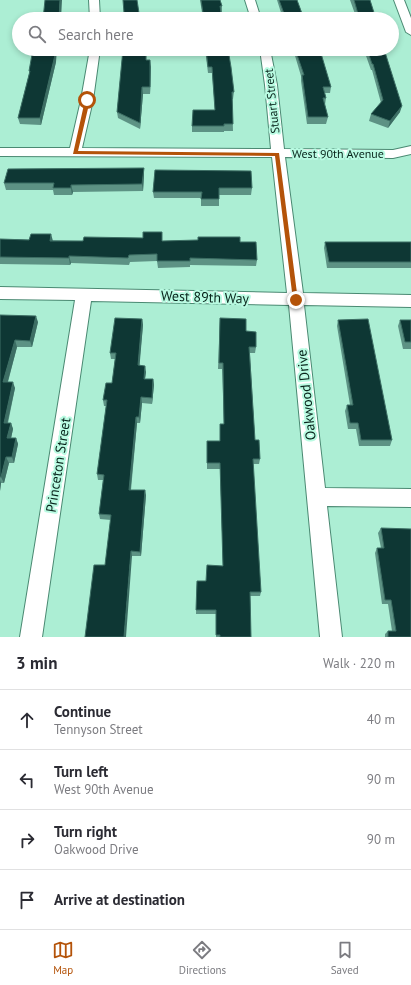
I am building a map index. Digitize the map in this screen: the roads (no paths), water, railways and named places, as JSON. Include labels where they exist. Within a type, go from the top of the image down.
[{"type":"street","points":[[94,0],[95,12]]},
{"type":"street","points":[[250,0],[254,12]]},
{"type":"street","points":[[399,0],[411,32]]},
{"type":"street","points":[[75,153],[87,100],[94,56]]},
{"type":"street","name":"Stuart Street","points":[[266,56],[271,85],[278,154]]},
{"type":"street","name":"West 90th Avenue","points":[[0,152],[393,154],[411,150]]},
{"type":"street","name":"Oakwood Drive","points":[[278,154],[296,300],[332,637]]},
{"type":"street","name":"West 89th Way","points":[[0,293],[296,300],[411,301]]},
{"type":"street","name":"Princeton Street","points":[[31,637],[84,294]]},
{"type":"street","points":[[317,497],[411,498]]}]
